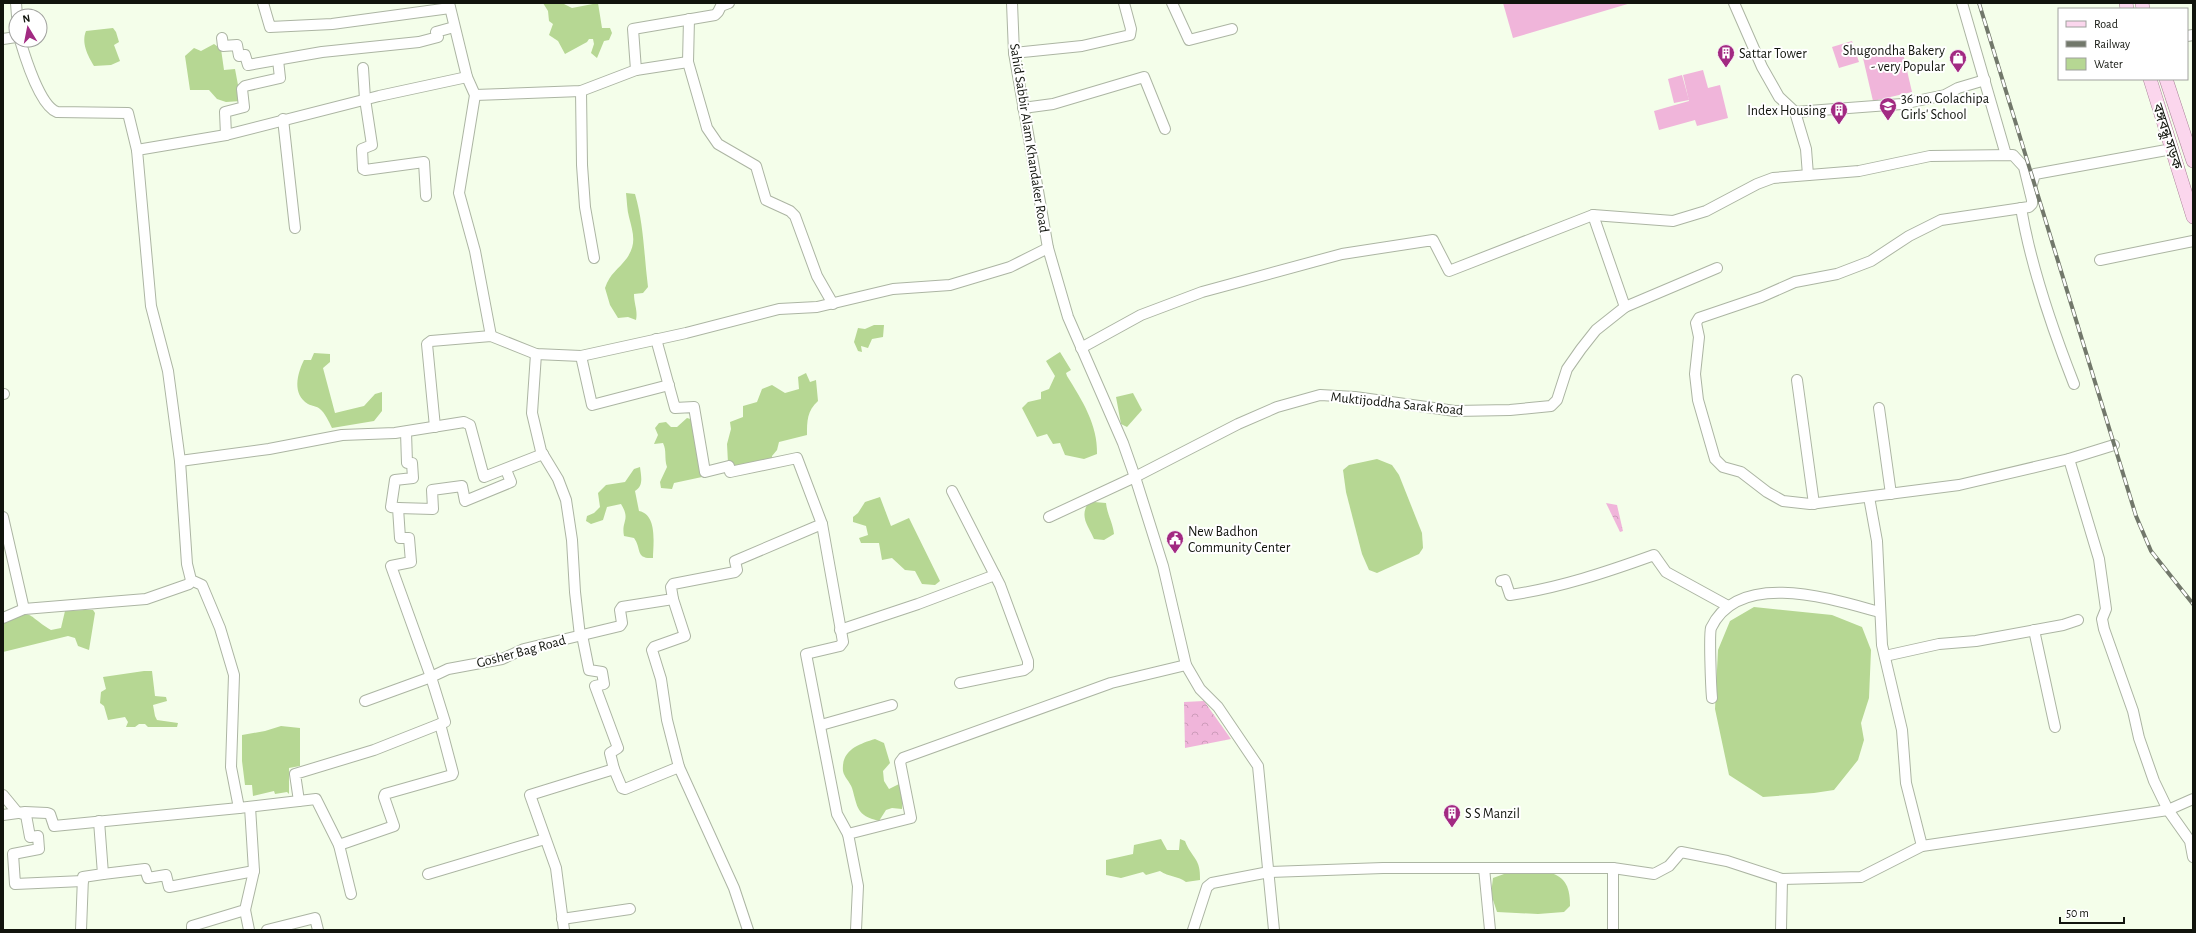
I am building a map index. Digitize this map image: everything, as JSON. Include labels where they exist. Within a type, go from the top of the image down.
[{"type":"main road","name":"বঙ্গবন্ধু সড়ক","points":[[2150,80],[2193,217]]},
{"type":"main road","name":"বঙ্গবন্ধু সড়ক","points":[[2166,80],[2193,161]]},
{"type":"street","points":[[263,3],[270,27],[332,24],[450,6],[467,77],[475,95],[459,194],[475,251],[491,336]]},
{"type":"street","points":[[636,70],[633,29],[717,14],[721,6],[729,3]]},
{"type":"street","name":"Sahid Sabbir Alam Khandaker Road","points":[[1012,3],[1014,53],[1048,248],[1068,317],[1123,443],[1135,477],[1163,566],[1186,665],[1200,689],[1218,707],[1258,766],[1274,930]]},
{"type":"street","points":[[1014,53],[1082,46],[1130,35],[1131,29],[1124,3]]},
{"type":"street","points":[[1172,3],[1189,40],[1232,29]]},
{"type":"street","points":[[1734,3],[1762,67],[1779,97],[1795,112],[1806,149],[1808,175]]},
{"type":"street","points":[[1962,3],[2006,155]]},
{"type":"street","points":[[689,19],[688,62],[710,134],[718,144],[754,164],[766,200],[790,211],[795,216],[817,276],[833,304]]},
{"type":"street","points":[[222,38],[223,46],[237,45],[239,56],[245,55],[247,65],[322,52],[419,42],[438,37],[436,32],[454,27]]},
{"type":"street","points":[[3,618],[24,609],[146,599],[189,584],[191,580],[188,564],[180,461],[168,371],[151,306],[137,150],[128,113],[57,112],[50,108],[32,78],[23,48]]},
{"type":"street","points":[[226,135],[225,112],[244,107],[242,89],[244,86],[280,78],[278,60]]},
{"type":"street","points":[[475,95],[581,91],[636,70],[688,62]]},
{"type":"street","points":[[362,68],[372,145],[362,149],[364,170],[424,162],[426,196]]},
{"type":"street","points":[[137,150],[226,135],[365,99],[467,77]]},
{"type":"street","points":[[1023,108],[1053,104],[1144,77],[1165,129]]},
{"type":"street","points":[[1795,112],[1902,104],[1945,95],[1958,88],[1985,80]]},
{"type":"street","points":[[581,91],[582,165],[585,207],[594,258]]},
{"type":"street","points":[[283,119],[295,228]]},
{"type":"street","points":[[2030,191],[2035,174],[2057,168],[2172,149]]},
{"type":"street","points":[[1081,348],[1140,315],[1202,292],[1342,254],[1433,240],[1449,271],[1593,215],[1673,221],[1706,211],[1757,184],[1773,178],[1859,171],[1930,156],[2013,155],[2024,167],[2032,204],[2021,208],[1941,220],[1909,236],[1871,262],[1837,274],[1795,282],[1760,297],[1699,318],[1696,323],[1699,336],[1695,374],[1698,400],[1715,459],[1722,467],[1741,472],[1767,492],[1783,501],[1814,504],[1959,484],[2069,460],[2114,444]]},
{"type":"street","points":[[2021,208],[2026,234],[2049,315],[2074,384]]},
{"type":"street","points":[[1593,215],[1625,307]]},
{"type":"street","points":[[2100,260],[2193,241]]},
{"type":"street","points":[[435,427],[428,342],[491,336],[536,354],[581,356],[779,309],[817,307],[893,289],[950,285],[1010,267],[1048,248]]},
{"type":"street","name":"Muktijoddha Sarak Road","points":[[1049,517],[1135,477],[1238,424],[1277,407],[1320,396],[1355,397],[1455,411],[1510,410],[1551,406],[1557,400],[1567,369],[1596,330],[1625,307],[1717,268]]},
{"type":"street","points":[[656,339],[675,408],[694,407],[705,472],[729,466],[730,472],[797,458],[822,524],[843,644],[806,654],[821,725],[821,736],[837,814],[848,834],[858,886],[856,930]]},
{"type":"street","name":"Gosher Bag Road","points":[[365,702],[448,669],[502,658],[524,650],[581,635],[575,592],[572,540],[566,500],[558,479],[543,454],[532,413],[536,354]]},
{"type":"street","points":[[581,356],[592,405],[669,385]]},
{"type":"street","points":[[1797,380],[1814,504]]},
{"type":"street","points":[[1879,408],[1891,494]]},
{"type":"street","points":[[180,461],[269,449],[342,435],[406,432],[468,423],[482,474],[486,477],[543,454]]},
{"type":"street","points":[[406,432],[407,463],[412,463],[413,478],[395,480],[391,507],[434,509],[432,490],[462,486],[465,500],[511,482],[506,470]]},
{"type":"street","points":[[2069,460],[2098,560],[2106,609],[2102,619],[2104,629],[2133,711],[2139,738],[2154,781],[2168,810],[2190,842],[2193,857]]},
{"type":"street","points":[[952,491],[995,575],[1028,661],[1028,667],[1024,670],[960,683]]},
{"type":"street","points":[[1869,497],[1877,541],[1879,612],[1885,656],[1902,730],[1906,783],[1922,846]]},
{"type":"street","points":[[299,801],[296,774],[374,750],[445,722],[431,676],[391,566],[410,562],[409,538],[400,538],[398,508]]},
{"type":"street","points":[[3,517],[24,609]]},
{"type":"street","points":[[748,930],[734,888],[680,767],[667,720],[661,679],[652,650],[654,647],[686,636],[673,599],[671,587],[673,584],[735,572],[737,570],[735,561],[822,524]]},
{"type":"street","points":[[1501,580],[1505,580],[1510,595],[1532,592],[1601,574],[1654,555],[1666,572],[1728,606]]},
{"type":"street","points":[[840,630],[918,604],[995,575]]},
{"type":"street","points":[[191,580],[202,585],[220,628],[234,675],[231,767],[239,808]]},
{"type":"street","points":[[1712,698],[1711,628],[1728,606],[1758,594],[1797,593],[1879,612]]},
{"type":"street","points":[[673,599],[622,607],[620,610],[622,623],[620,626],[581,635],[589,670],[602,672],[604,684],[595,686],[618,748],[610,753],[614,769],[622,788],[624,789],[680,767]]},
{"type":"street","points":[[1885,656],[1939,644],[1976,641],[2063,625],[2078,620]]},
{"type":"street","points":[[2034,630],[2055,727]]},
{"type":"street","points":[[848,834],[911,818],[900,762],[903,758],[1111,683],[1186,665]]},
{"type":"street","points":[[821,725],[892,704]]},
{"type":"street","points":[[339,844],[394,826],[384,797],[385,794],[452,776],[440,724]]},
{"type":"street","points":[[564,930],[556,868],[530,796],[614,769]]},
{"type":"street","points":[[3,795],[16,812],[26,815],[30,837],[38,836],[39,848],[13,854],[15,884],[83,881]]},
{"type":"street","points":[[1193,930],[1209,885],[1269,872],[1484,868],[1613,868],[1654,874],[1669,866],[1680,852],[1727,861],[1782,880],[1861,876],[1905,853],[1922,846],[2168,810],[2193,798]]},
{"type":"street","points":[[3,815],[16,812],[47,813],[50,814],[54,826],[250,807],[314,799],[318,801],[339,844],[351,894]]},
{"type":"street","points":[[249,930],[245,910],[254,871],[250,807]]},
{"type":"street","points":[[99,821],[103,874]]},
{"type":"street","points":[[428,874],[545,839]]},
{"type":"street","points":[[1484,868],[1490,930]]},
{"type":"street","points":[[1613,868],[1613,930]]},
{"type":"street","points":[[81,930],[83,881],[85,876],[144,870],[148,878],[166,875],[167,885],[169,887],[254,871]]},
{"type":"street","points":[[1781,930],[1782,880]]},
{"type":"street","points":[[562,919],[630,909]]},
{"type":"street","points":[[192,930],[192,926],[245,910]]},
{"type":"street","points":[[268,930],[315,918],[318,930]]},
{"type":"green space","points":[[1503,3],[1631,3],[1513,38]]},
{"type":"green space","points":[[1852,41],[1859,62],[1839,68],[1832,47]]},
{"type":"green space","points":[[1902,49],[1912,92],[1873,101],[1863,58]]},
{"type":"green space","points":[[1703,70],[1708,88],[1720,85],[1728,118],[1697,126],[1695,120],[1659,130],[1654,111],[1689,101],[1683,75]]},
{"type":"green space","points":[[1682,75],[1689,100],[1674,103],[1668,79]]},
{"type":"green space","points":[[1606,503],[1617,505],[1623,531],[1620,532]]},
{"type":"green space","points":[[1204,701],[1231,739],[1185,748],[1184,702]]},
{"type":"water","points":[[543,3],[562,3],[572,8],[598,3],[602,28],[610,28],[612,33],[609,40],[604,41],[597,58],[591,53],[594,44],[593,39],[589,39],[587,42],[565,54],[558,41],[549,35],[553,24],[549,21],[548,11]]},
{"type":"water","points":[[113,28],[119,42],[114,45],[120,61],[111,65],[94,66],[85,45],[84,40],[86,31]]},
{"type":"water","points":[[214,44],[221,49],[224,70],[235,69],[241,101],[226,102],[217,99],[209,90],[190,90],[185,56],[194,48],[201,51]]},
{"type":"water","points":[[626,193],[635,194],[638,206],[648,287],[643,293],[634,294],[637,314],[636,320],[628,317],[618,318],[610,305],[605,288],[609,279],[627,258],[632,248],[633,233]]},
{"type":"water","points":[[874,325],[884,325],[883,337],[872,339],[868,348],[861,346],[862,352],[858,351],[854,342],[858,328],[865,329]]},
{"type":"water","points":[[1060,352],[1071,370],[1066,373],[1067,376],[1088,413],[1095,433],[1097,454],[1084,459],[1065,455],[1060,443],[1053,444],[1047,434],[1037,437],[1022,408],[1028,402],[1041,399],[1041,392],[1049,389],[1055,376],[1046,361]]},
{"type":"water","points":[[314,353],[330,354],[330,362],[323,368],[335,413],[364,406],[375,394],[382,392],[382,411],[374,421],[332,428],[322,411],[303,400],[297,384],[299,371],[304,360],[311,360]]},
{"type":"water","points":[[806,373],[810,382],[816,380],[818,401],[808,416],[807,435],[779,442],[772,459],[732,468],[728,463],[727,444],[731,429],[730,422],[743,417],[743,406],[757,402],[762,389],[772,385],[785,393],[799,389],[798,377]]},
{"type":"water","points":[[1133,393],[1142,410],[1127,427],[1121,424],[1116,397]]},
{"type":"water","points":[[687,418],[694,420],[693,425],[702,477],[674,483],[672,489],[661,488],[660,482],[667,467],[663,443],[654,444],[658,435],[655,428],[659,423],[666,422],[671,427],[677,427]]},
{"type":"water","points":[[1377,459],[1392,465],[1399,475],[1422,533],[1423,548],[1419,554],[1377,573],[1369,570],[1362,554],[1346,492],[1343,470],[1349,465]]},
{"type":"water","points":[[640,467],[641,484],[635,491],[639,511],[649,518],[652,524],[654,538],[653,558],[647,558],[641,555],[634,538],[624,536],[623,531],[626,517],[621,504],[607,507],[603,520],[591,524],[586,521],[587,516],[594,513],[600,507],[598,493],[606,485],[625,482],[634,469]]},
{"type":"water","points":[[880,497],[891,526],[909,518],[940,581],[935,585],[922,584],[915,571],[905,570],[892,558],[882,560],[879,543],[861,543],[859,538],[868,535],[866,526],[853,522],[853,517],[858,513],[865,502]]},
{"type":"water","points":[[1094,502],[1106,503],[1114,534],[1104,540],[1094,539],[1085,518],[1084,514],[1087,505]]},
{"type":"water","points":[[1754,607],[1832,615],[1862,627],[1871,650],[1869,698],[1861,723],[1864,740],[1858,760],[1834,790],[1763,797],[1729,775],[1715,709],[1718,650],[1730,621]]},
{"type":"water","points":[[93,610],[95,613],[89,650],[78,646],[75,638],[68,636],[3,652],[3,621],[21,615],[30,615],[51,630],[61,628],[65,611]]},
{"type":"water","points":[[152,671],[155,696],[166,697],[167,701],[153,705],[157,720],[178,723],[177,727],[148,727],[145,724],[139,724],[135,727],[126,727],[128,722],[125,717],[108,720],[104,706],[100,703],[101,692],[106,689],[103,677]]},
{"type":"water","points":[[281,726],[300,728],[300,766],[289,768],[289,794],[287,792],[275,794],[274,791],[253,796],[252,785],[245,785],[242,761],[242,735],[265,731]]},
{"type":"water","points":[[875,739],[884,743],[890,763],[883,771],[884,781],[889,789],[899,784],[903,798],[902,809],[892,808],[886,810],[879,821],[871,819],[859,810],[852,788],[843,771],[845,758],[852,749]]},
{"type":"water","points":[[1161,839],[1167,850],[1179,850],[1180,839],[1185,841],[1198,863],[1200,880],[1186,882],[1160,871],[1146,875],[1143,872],[1121,878],[1106,875],[1106,860],[1133,854],[1134,845]]},
{"type":"water","points":[[1543,871],[1561,878],[1567,886],[1570,906],[1564,912],[1538,914],[1497,912],[1491,894],[1493,878],[1504,874]]},
{"type":"railway","points":[[1979,3],[2136,516],[2151,551],[2193,604]]},
{"type":"place","name":"Sattar Tower","points":[[1726,68]]},
{"type":"place","name":"Shugondha Bakery - very Popular","points":[[1958,73]]},
{"type":"place","name":"36 no. Golachipa Girls' School","points":[[1888,121]]},
{"type":"place","name":"Index Housing","points":[[1839,125]]},
{"type":"place","name":"New Badhon Community Center","points":[[1175,554]]},
{"type":"place","name":"S S Manzil","points":[[1452,828]]}]
